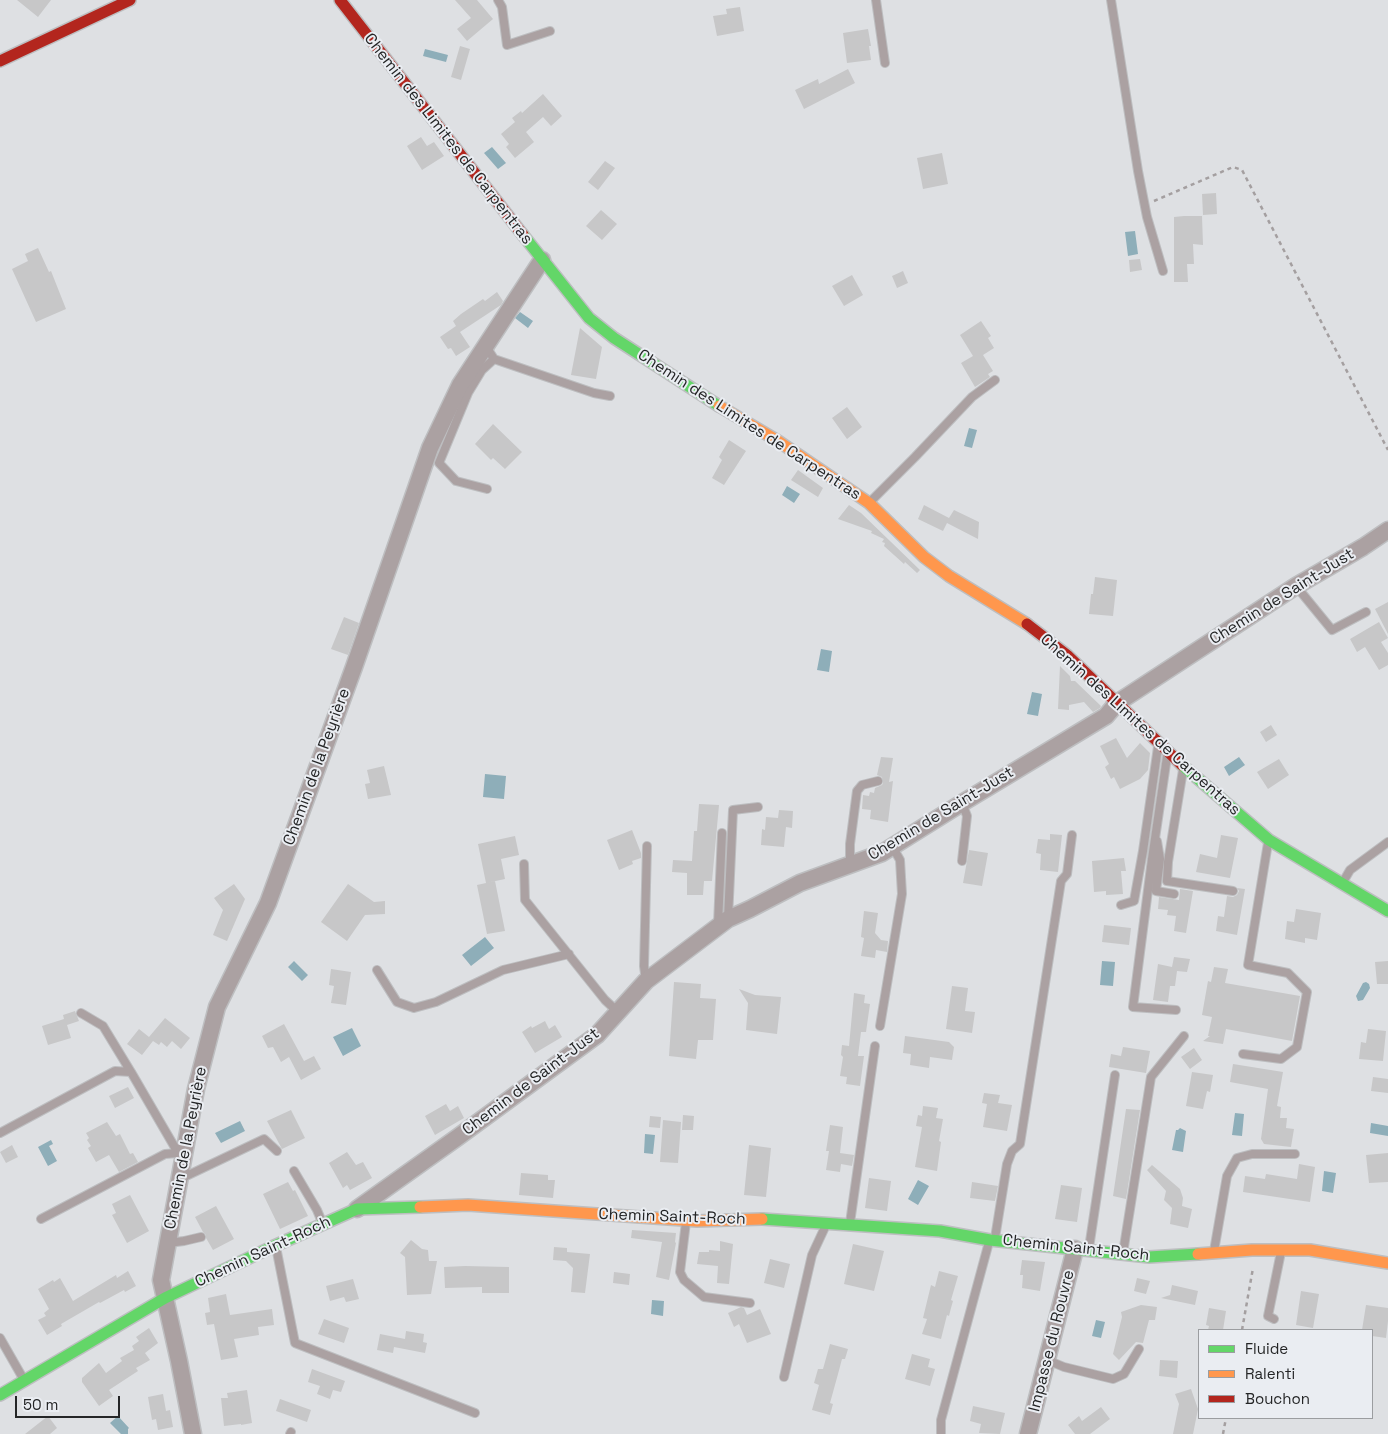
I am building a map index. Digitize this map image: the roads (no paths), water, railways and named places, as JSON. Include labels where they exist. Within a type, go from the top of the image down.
[{"type":"street","points":[[0,61],[130,0]]},
{"type":"street","name":"Chemin des Limites de Carpentras","points":[[340,0],[542,260],[590,318],[614,338],[708,399],[778,440],[869,503],[924,557],[1060,648],[1168,752],[1269,840],[1388,911]]},
{"type":"street","name":"Chemin de la Peyrière","points":[[193,1434],[161,1280],[179,1179],[180,1157],[217,1008],[268,904],[354,667],[430,448],[460,385],[490,352],[542,260]]},
{"type":"street","name":"Chemin de Saint-Just","points":[[357,1209],[597,1035],[646,981],[723,923],[800,883],[882,853],[962,802],[1106,716],[1117,703],[1296,586],[1363,547],[1388,530]]},
{"type":"street","name":"Chemin Saint-Roch","points":[[0,1395],[165,1298],[357,1209],[468,1205],[687,1220],[768,1219],[940,1231],[992,1240],[1149,1257],[1252,1250],[1310,1250],[1388,1263]]},
{"type":"street","name":"Impasse du Rouvre","points":[[1028,1434],[1047,1360],[1082,1250]]},
{"type":"lane","points":[[498,0],[502,7],[507,45],[550,31]]},
{"type":"lane","points":[[876,0],[886,63]]},
{"type":"lane","points":[[1111,0],[1144,205],[1163,271]]},
{"type":"lane","points":[[488,489],[456,481],[439,463],[468,393],[490,352],[594,393],[610,396]]},
{"type":"lane","points":[[869,503],[972,397],[995,380]]},
{"type":"lane","points":[[1296,586],[1332,630],[1366,612]]},
{"type":"lane","points":[[1121,906],[1134,901],[1154,765],[1159,743]]},
{"type":"lane","points":[[1168,752],[1133,1007],[1176,1010]]},
{"type":"lane","points":[[1183,765],[1168,862],[1167,881],[1233,891]]},
{"type":"lane","points":[[850,866],[850,844],[857,790],[862,785],[878,781]]},
{"type":"lane","points":[[962,802],[967,816],[962,861]]},
{"type":"lane","points":[[723,923],[733,810],[758,807]]},
{"type":"lane","points":[[722,833],[723,923]]},
{"type":"lane","points":[[1156,834],[1160,859],[1156,891],[1174,894]]},
{"type":"lane","points":[[941,1434],[941,1420],[992,1240],[1007,1164],[1012,1151],[1020,1144],[1061,881],[1067,874],[1072,835]]},
{"type":"lane","points":[[1243,1054],[1281,1059],[1297,1047],[1307,992],[1288,973],[1248,964],[1269,840]]},
{"type":"lane","points":[[1342,884],[1350,870],[1388,842]]},
{"type":"lane","points":[[646,981],[644,966],[647,846]]},
{"type":"lane","points":[[880,1026],[902,894],[900,860],[892,846]]},
{"type":"lane","points":[[524,864],[525,900],[605,1000],[618,1012]]},
{"type":"lane","points":[[376,970],[397,1002],[414,1008],[436,1002],[503,970],[569,954]]},
{"type":"lane","points":[[81,1014],[103,1026],[180,1157]]},
{"type":"lane","points":[[1123,1254],[1151,1077],[1184,1036]]},
{"type":"lane","points":[[850,1225],[875,1046]]},
{"type":"lane","points":[[0,1133],[116,1071],[131,1072]]},
{"type":"lane","points":[[1082,1250],[1115,1075]]},
{"type":"lane","points":[[179,1179],[264,1139],[277,1150]]},
{"type":"lane","points":[[41,1219],[165,1154],[180,1157]]},
{"type":"lane","points":[[1214,1252],[1227,1176],[1237,1158],[1252,1154],[1295,1154]]},
{"type":"lane","points":[[294,1171],[323,1224]]},
{"type":"lane","points":[[687,1220],[680,1272],[684,1280],[704,1297],[750,1303]]},
{"type":"lane","points":[[784,1377],[812,1255],[827,1223]]},
{"type":"lane","points":[[168,1243],[184,1242],[200,1236]]},
{"type":"lane","points":[[276,1245],[295,1343],[475,1413]]},
{"type":"lane","points":[[1274,1319],[1268,1316],[1282,1250]]},
{"type":"lane","points":[[0,1338],[24,1380]]},
{"type":"lane","points":[[1047,1360],[1064,1367],[1113,1379],[1124,1374],[1139,1349]]},
{"type":"water","points":[[425,49],[448,55],[446,62],[423,56]]},
{"type":"water","points":[[492,147],[506,163],[498,169],[484,153]]},
{"type":"water","points":[[1135,231],[1138,254],[1128,256],[1125,232]]},
{"type":"water","points":[[520,312],[533,321],[528,328],[515,318]]},
{"type":"water","points":[[969,428],[977,430],[972,448],[964,446]]},
{"type":"water","points":[[787,486],[800,494],[794,503],[782,495]]},
{"type":"water","points":[[821,649],[832,651],[829,672],[817,670]]},
{"type":"water","points":[[1032,692],[1042,694],[1038,716],[1027,714]]},
{"type":"water","points":[[1239,757],[1245,765],[1229,776],[1224,767]]},
{"type":"water","points":[[485,774],[506,776],[504,799],[483,797]]},
{"type":"water","points":[[485,937],[494,948],[471,966],[462,955]]},
{"type":"water","points":[[294,961],[308,975],[302,981],[288,967]]},
{"type":"water","points":[[1102,961],[1115,962],[1113,986],[1100,985]]},
{"type":"water","points":[[1366,982],[1370,988],[1363,1000],[1358,1001],[1356,996],[1363,983]]},
{"type":"water","points":[[352,1028],[361,1046],[343,1056],[333,1037]]},
{"type":"water","points":[[1235,1113],[1244,1114],[1242,1136],[1232,1135]]},
{"type":"water","points":[[240,1121],[245,1131],[221,1143],[215,1133]]},
{"type":"water","points":[[1371,1123],[1388,1126],[1388,1136],[1370,1133]]},
{"type":"water","points":[[1180,1128],[1186,1131],[1183,1152],[1172,1150],[1176,1130]]},
{"type":"water","points":[[645,1134],[655,1135],[653,1154],[644,1153]]},
{"type":"water","points":[[51,1140],[53,1144],[49,1146],[57,1161],[48,1166],[38,1147]]},
{"type":"water","points":[[1324,1171],[1336,1173],[1333,1193],[1322,1191]]},
{"type":"water","points":[[918,1180],[929,1186],[918,1205],[908,1199]]},
{"type":"water","points":[[652,1300],[664,1301],[663,1316],[651,1314]]},
{"type":"water","points":[[1096,1320],[1105,1322],[1101,1338],[1092,1336]]},
{"type":"water","points":[[118,1416],[129,1428],[128,1434],[121,1434],[110,1423]]}]
